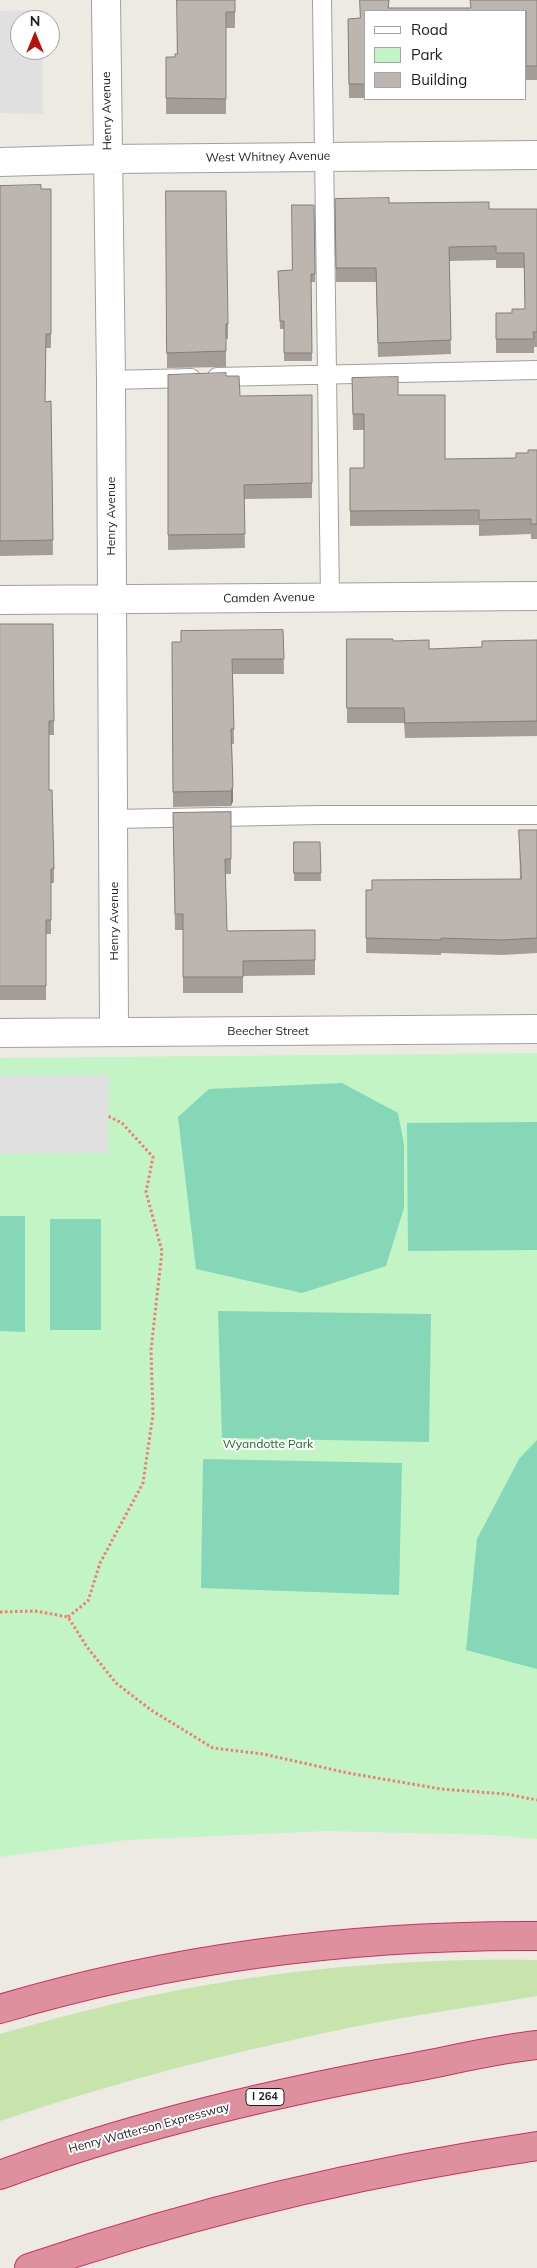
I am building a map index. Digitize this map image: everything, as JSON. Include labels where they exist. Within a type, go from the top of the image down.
[{"type":"highway","points":[[0,2009],[124,1977],[215,1960],[372,1941],[428,1937],[537,1936]]},
{"type":"highway","name":"Henry Watterson Expressway","points":[[0,2175],[61,2153],[202,2113],[300,2088],[537,2045]]},
{"type":"highway","points":[[29,2268],[170,2223],[316,2187],[447,2159],[537,2146]]},
{"type":"street","name":"Henry Avenue","points":[[106,0],[111,380],[114,1032]]},
{"type":"street","name":"West Whitney Avenue","points":[[0,162],[108,159],[537,155]]},
{"type":"street","name":"Camden Avenue","points":[[0,600],[537,596]]},
{"type":"street","name":"Beecher Street","points":[[0,1033],[537,1029]]},
{"type":"lane","points":[[322,0],[330,598]]},
{"type":"lane","points":[[111,380],[537,370]]},
{"type":"lane","points":[[113,819],[321,814],[537,816]]},
{"type":"path","points":[[68,1617],[88,1601],[100,1563],[143,1483],[153,1414],[151,1350],[162,1251],[146,1192],[153,1157],[122,1123],[108,1116]]},
{"type":"path","points":[[0,1612],[35,1611],[68,1617],[87,1646],[116,1683],[151,1710],[214,1748],[263,1754],[348,1773],[441,1789],[506,1794],[537,1800]]},
{"type":"green space","name":"Wyandotte Park","points":[[537,1053],[537,1839],[492,1835],[327,1831],[127,1840],[0,1857],[0,1058]]},
{"type":"green space","points":[[342,1083],[398,1113],[404,1145],[404,1208],[386,1266],[302,1293],[196,1269],[178,1117],[209,1089]]},
{"type":"green space","points":[[537,1122],[537,1250],[408,1251],[407,1123]]},
{"type":"green space","points":[[0,1216],[25,1216],[25,1332],[0,1331]]},
{"type":"green space","points":[[50,1219],[101,1219],[101,1330],[50,1330]]},
{"type":"green space","points":[[218,1311],[431,1314],[429,1442],[222,1438]]},
{"type":"green space","points":[[537,1440],[537,1669],[466,1650],[477,1539],[519,1459]]},
{"type":"green space","points":[[203,1459],[402,1463],[399,1595],[201,1588]]},
{"type":"green space","points":[[537,1960],[537,1996],[367,2024],[257,2048],[127,2082],[0,2121],[0,2034],[126,2001],[260,1977],[352,1966],[398,1963]]},
{"type":"shaded area","points":[[0,11],[10,11],[10,60],[42,60],[43,114],[0,113]]},
{"type":"shaded area","points":[[109,1075],[108,1153],[0,1154],[0,1076]]},
{"type":"building","points":[[177,0],[235,0],[235,12],[226,12],[226,99],[166,98],[166,57],[175,57],[175,54],[177,54]]},
{"type":"building","points":[[360,0],[389,0],[388,8],[471,8],[470,0],[537,0],[537,66],[527,66],[527,10],[364,10],[364,84],[349,84],[348,19],[360,18]]},
{"type":"building","points":[[41,185],[41,189],[51,189],[51,334],[46,334],[45,402],[51,401],[53,540],[0,541],[0,186]]},
{"type":"building","points":[[166,191],[226,191],[228,324],[226,324],[226,351],[167,353]]},
{"type":"building","points":[[389,198],[389,203],[489,202],[489,209],[537,209],[537,332],[533,332],[534,339],[496,339],[496,313],[512,313],[512,309],[525,309],[524,253],[496,253],[496,246],[449,247],[451,340],[378,343],[376,268],[336,268],[335,199]]},
{"type":"building","points":[[292,205],[314,205],[315,274],[311,274],[312,353],[284,353],[284,321],[280,321],[278,271],[292,270]]},
{"type":"building","points":[[226,373],[226,376],[239,376],[240,396],[312,395],[312,483],[244,485],[245,534],[168,535],[168,375]]},
{"type":"building","points":[[398,377],[398,395],[445,395],[445,459],[516,458],[516,453],[528,453],[528,450],[537,450],[537,524],[531,524],[531,519],[479,520],[479,510],[350,511],[350,468],[364,468],[364,414],[353,414],[352,378]]},
{"type":"building","points":[[0,624],[53,624],[54,721],[49,721],[49,790],[52,790],[54,869],[51,869],[51,920],[46,920],[46,986],[0,986]]},
{"type":"building","points":[[283,630],[284,659],[232,659],[234,729],[231,729],[233,786],[231,791],[173,792],[172,642],[181,642],[181,631]]},
{"type":"building","points":[[347,639],[429,640],[429,649],[482,647],[482,641],[537,640],[537,721],[405,723],[404,708],[347,708]]},
{"type":"building","points":[[231,812],[231,859],[225,859],[227,931],[315,930],[315,960],[243,961],[243,977],[183,977],[183,914],[175,914],[173,813]]},
{"type":"building","points":[[519,830],[537,830],[537,938],[502,940],[441,938],[441,940],[366,938],[366,890],[372,890],[372,880],[521,879]]},
{"type":"building","points":[[294,842],[320,842],[321,873],[294,873]]}]
